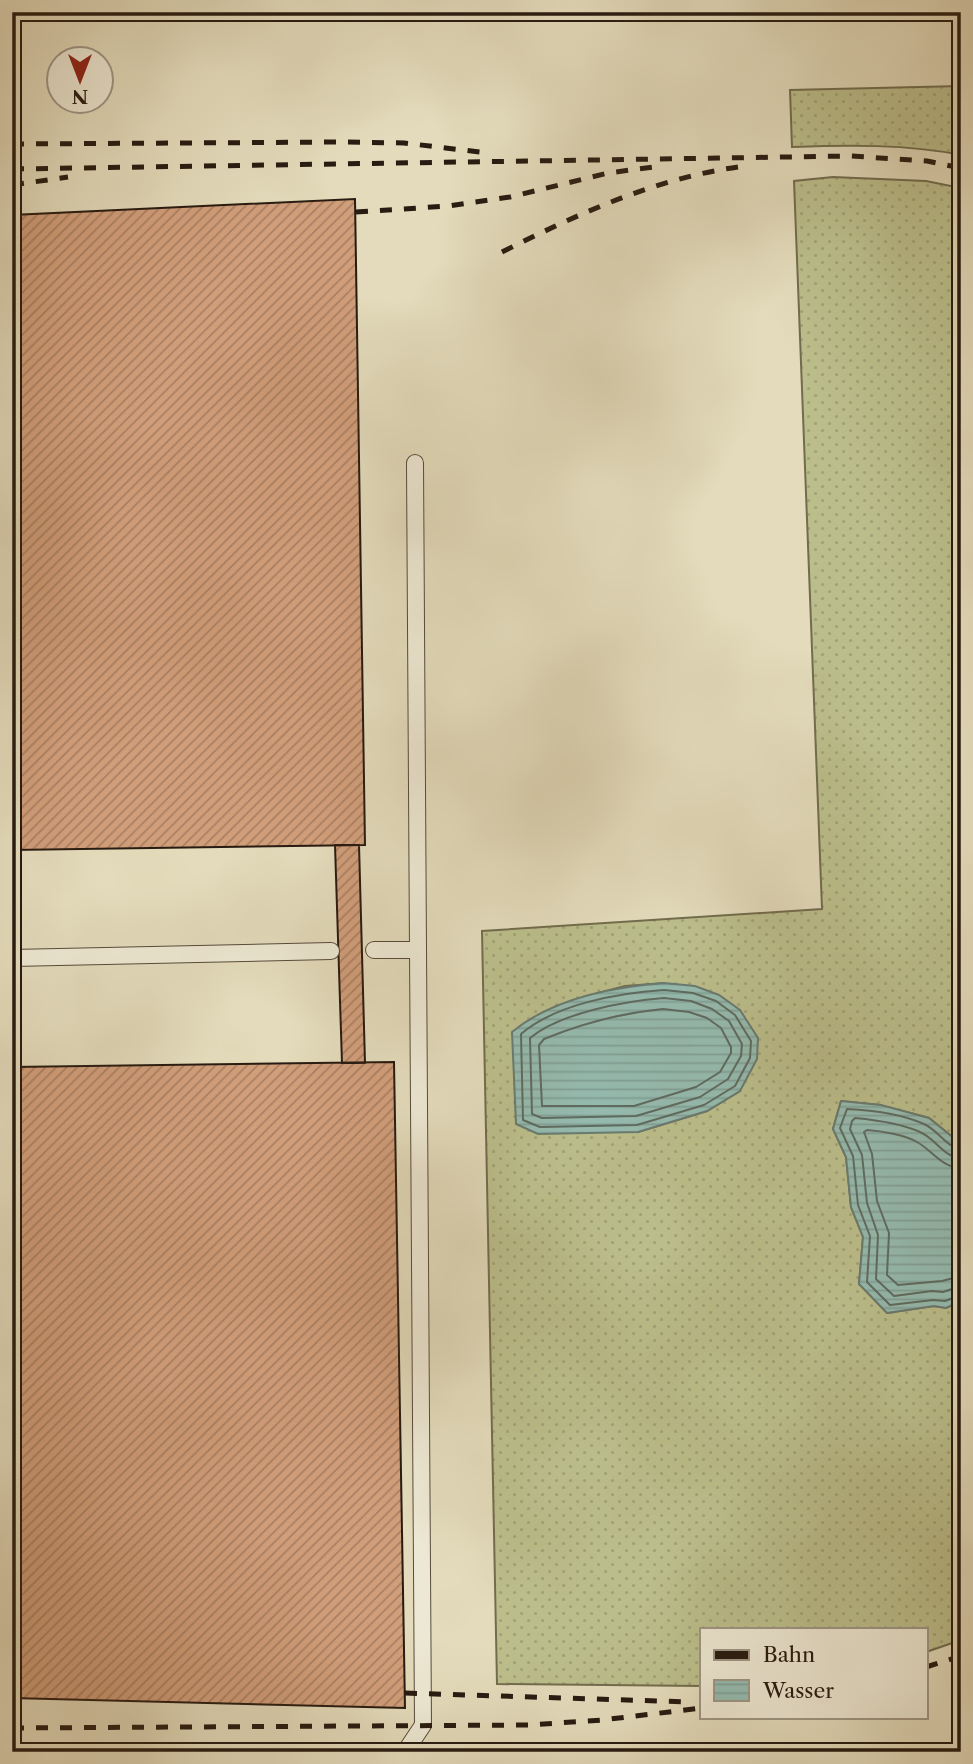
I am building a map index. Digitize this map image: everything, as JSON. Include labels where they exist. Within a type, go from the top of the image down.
[{"type":"lane","points":[[405,1752],[424,1725],[415,463]]},
{"type":"lane","points":[[374,950],[418,950]]},
{"type":"lane","points":[[12,958],[331,951]]},
{"type":"green space","points":[[961,86],[961,155],[898,147],[792,147],[790,90]]},
{"type":"green space","points":[[833,177],[926,181],[961,188],[961,1144],[929,1118],[880,1105],[841,1101],[833,1129],[846,1157],[851,1207],[863,1237],[859,1284],[887,1313],[934,1306],[946,1308],[961,1301],[961,1640],[928,1651],[928,1628],[700,1628],[700,1686],[497,1684],[482,931],[822,909],[794,181]],"holes":[[[664,983],[740,1091],[707,1111],[638,1132],[583,997],[625,986]]]},
{"type":"water","points":[[664,983],[695,986],[719,995],[740,1010],[758,1038],[757,1059],[740,1091],[707,1111],[638,1132],[538,1134],[516,1124],[512,1032],[546,1011],[584,996]]},
{"type":"water","points":[[841,1101],[881,1105],[929,1118],[961,1144],[961,1301],[946,1308],[934,1306],[887,1313],[859,1284],[863,1237],[851,1207],[846,1157],[833,1129]]},
{"type":"building","points":[[147,12],[690,12],[147,21]]},
{"type":"building","points":[[355,199],[365,845],[12,850],[12,215]]},
{"type":"building","points":[[335,845],[359,845],[365,1063],[342,1063]]},
{"type":"building","points":[[394,1062],[405,1708],[12,1698],[12,1067]]},
{"type":"railway","points":[[12,144],[404,143],[488,153]]},
{"type":"railway","points":[[12,169],[851,156],[927,161],[961,168]]},
{"type":"railway","points":[[502,252],[620,198],[681,179],[745,166]]},
{"type":"railway","points":[[356,212],[449,206],[510,197],[608,173],[653,167]]},
{"type":"railway","points":[[12,185],[68,177]]},
{"type":"railway","points":[[928,1666],[961,1656]]},
{"type":"railway","points":[[405,1693],[691,1702]]},
{"type":"railway","points":[[12,1728],[529,1725],[602,1720],[700,1708]]}]
